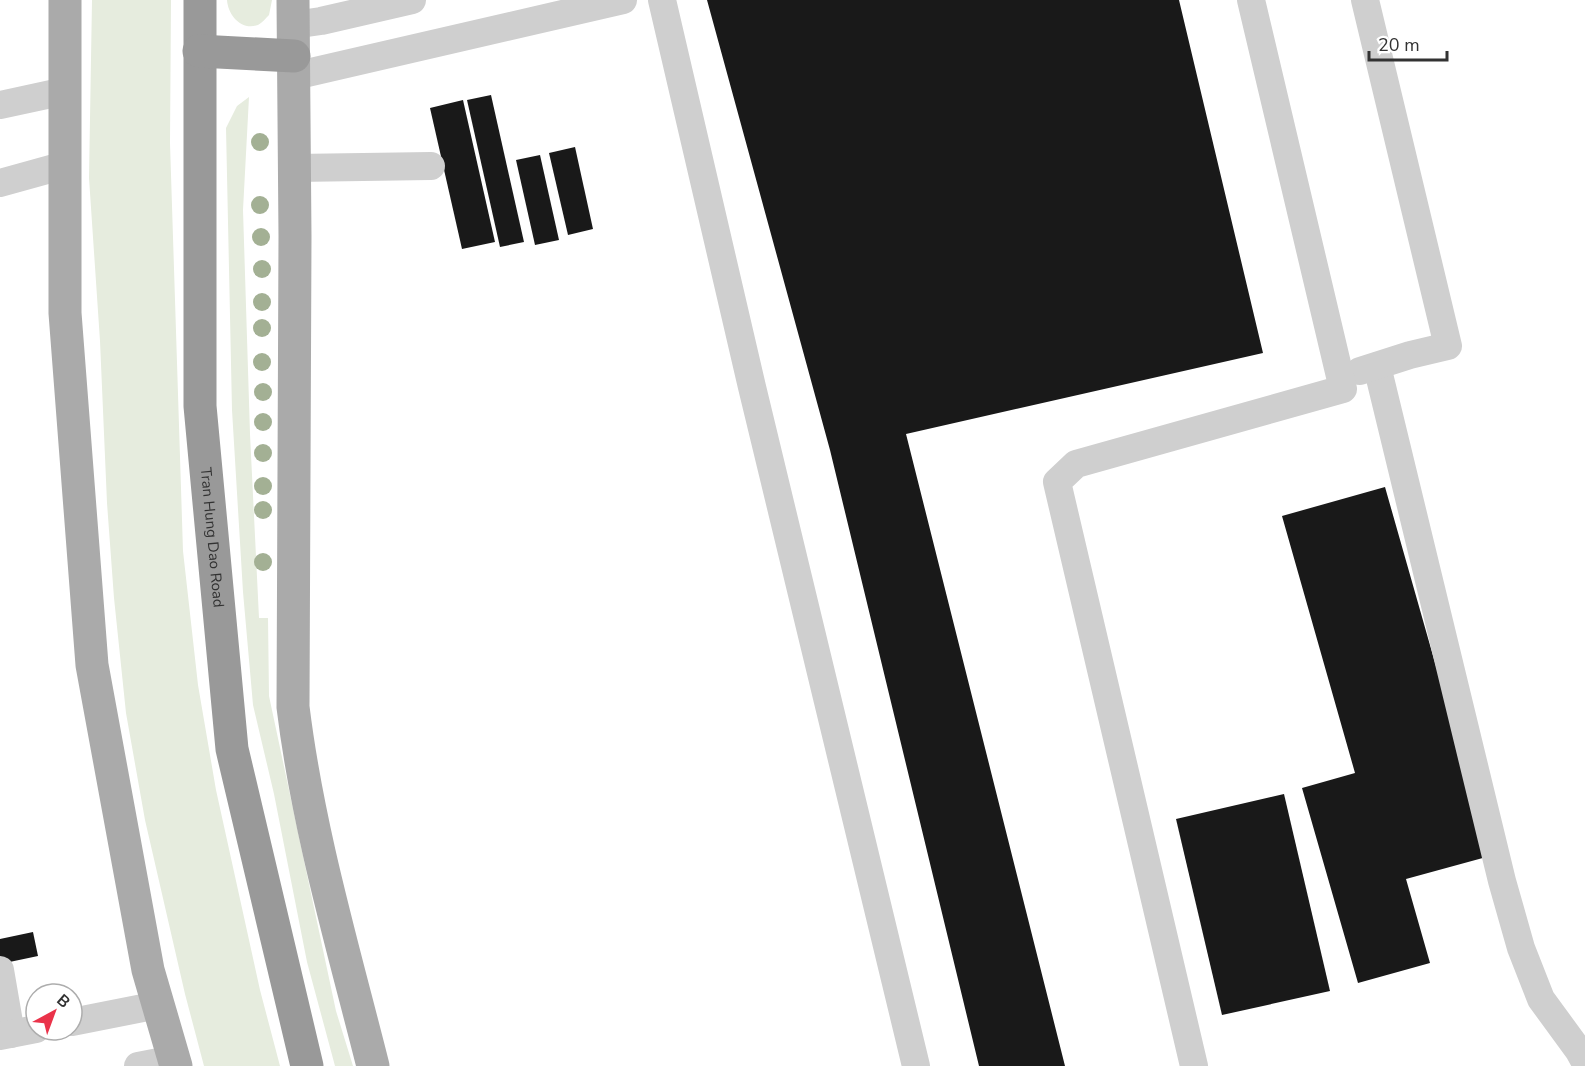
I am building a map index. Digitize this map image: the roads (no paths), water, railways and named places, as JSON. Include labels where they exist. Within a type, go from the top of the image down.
[{"type":"highway","name":"Tran Hung Dao Road","points":[[200,0],[200,406],[232,749],[307,1066]]},
{"type":"highway","points":[[199,51],[294,39]]},
{"type":"main road","points":[[65,0],[65,313],[92,665],[148,970],[175,1063]]},
{"type":"main road","points":[[294,39],[293,707],[299,759],[318,850],[373,1066]]},
{"type":"lane","points":[[294,39],[412,0]]},
{"type":"lane","points":[[294,39],[623,0]]},
{"type":"lane","points":[[662,0],[752,387],[916,1066]]},
{"type":"lane","points":[[1194,1066],[1057,482],[1076,464],[1344,389],[1251,0]]},
{"type":"lane","points":[[1341,377],[1448,346],[1365,0]]},
{"type":"lane","points":[[0,105],[65,91]]},
{"type":"lane","points":[[0,183],[65,165]]},
{"type":"lane","points":[[295,168],[431,166]]},
{"type":"lane","points":[[1377,366],[1502,880],[1521,948],[1541,999],[1579,1050],[1585,1062]]},
{"type":"lane","points":[[0,970],[16,1033]]},
{"type":"lane","points":[[84,1020],[158,1005]]},
{"type":"lane","points":[[138,1066],[175,1063]]}]
